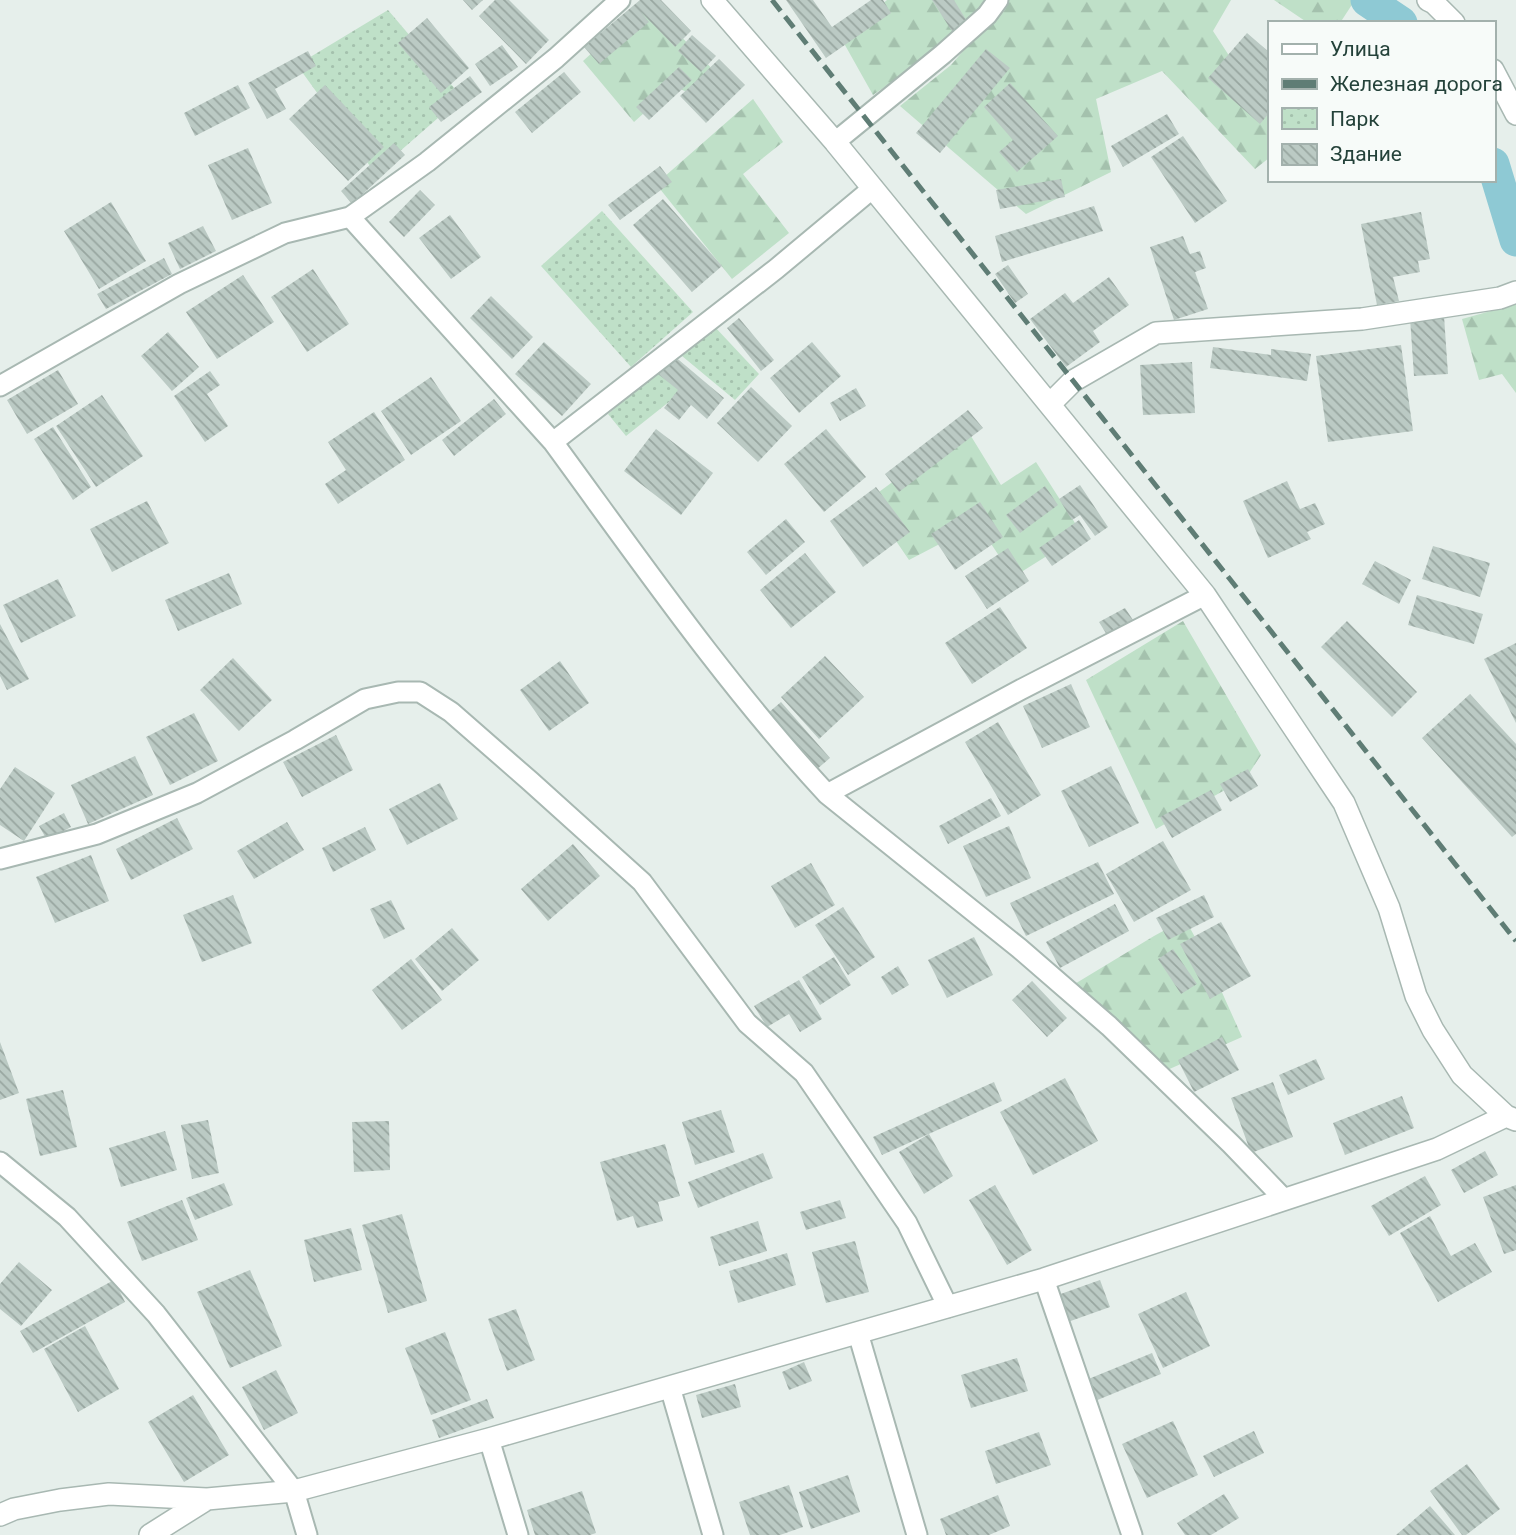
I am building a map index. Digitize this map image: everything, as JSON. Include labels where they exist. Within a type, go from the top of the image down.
[{"type":"street","points":[[0,1515],[14,1509],[60,1500],[109,1494],[207,1499],[294,1491],[489,1439],[1044,1279],[1437,1149],[1511,1118],[1462,1075],[1433,1030],[1416,996],[1389,908],[1344,803],[1205,595],[835,142],[712,0]]},
{"type":"street","points":[[1433,1],[1452,21]]},
{"type":"street","points":[[1495,74],[1516,114]]},
{"type":"street","points":[[1050,404],[1073,381],[1156,333],[1362,319],[1508,295]]},
{"type":"street","points":[[150,1535],[207,1499]]},
{"type":"lane","points":[[0,386],[179,284],[285,233],[350,217],[427,162],[556,58],[620,0]]},
{"type":"lane","points":[[835,142],[943,54],[987,15],[998,0]]},
{"type":"lane","points":[[553,442],[776,269],[873,188]]},
{"type":"lane","points":[[350,217],[553,442],[691,631],[785,749],[827,794],[1019,948],[1109,1026],[1284,1199]]},
{"type":"lane","points":[[827,794],[1020,690],[1205,595]]},
{"type":"lane","points":[[0,859],[97,834],[197,793],[365,699],[398,692],[420,692],[451,712],[642,882],[747,1023],[804,1073],[907,1223],[948,1307]]},
{"type":"lane","points":[[0,1162],[67,1217],[156,1314],[294,1491],[307,1535]]},
{"type":"lane","points":[[1044,1279],[1132,1535]]},
{"type":"lane","points":[[858,1333],[917,1535]]},
{"type":"lane","points":[[670,1387],[713,1535]]},
{"type":"lane","points":[[489,1439],[518,1535]]},
{"type":"green space","points":[[887,0],[991,0],[944,46],[873,95],[841,38]]},
{"type":"green space","points":[[1007,0],[1231,0],[1213,31],[1268,115],[1268,159],[1255,169],[1162,71],[1096,99],[1111,172],[1026,214],[900,106],[951,65]]},
{"type":"green space","points":[[1274,0],[1355,0],[1341,21],[1305,21]]},
{"type":"green space","points":[[648,2],[718,75],[704,100],[674,86],[634,122],[583,61]]},
{"type":"green space","points":[[388,10],[462,97],[375,173],[297,65]]},
{"type":"green space","points":[[753,99],[783,142],[743,174],[789,233],[732,279],[656,184]]},
{"type":"green space","points":[[602,211],[693,312],[631,367],[541,266]]},
{"type":"green space","points":[[1516,304],[1516,393],[1502,374],[1479,380],[1462,319]]},
{"type":"green space","points":[[714,326],[759,374],[735,400],[682,356]]},
{"type":"green space","points":[[665,365],[689,386],[626,436],[608,414]]},
{"type":"green space","points":[[966,428],[1001,485],[1036,462],[1082,534],[1013,577],[978,524],[909,560],[868,500]]},
{"type":"green space","points":[[1183,621],[1261,755],[1246,778],[1156,829],[1086,680]]},
{"type":"green space","points":[[1185,919],[1207,959],[1242,1037],[1165,1071],[1073,985]]},
{"type":"building","points":[[463,0],[483,0],[472,10]]},
{"type":"building","points":[[495,0],[509,0],[549,40],[526,64],[479,16]]},
{"type":"building","points":[[640,0],[661,0],[691,31],[675,47],[641,12],[649,22],[599,64],[584,47]]},
{"type":"building","points":[[786,0],[813,0],[832,27],[871,0],[883,0],[891,13],[826,58]]},
{"type":"building","points":[[932,0],[954,0],[968,23],[953,33]]},
{"type":"building","points":[[427,18],[469,68],[441,93],[398,43]]},
{"type":"building","points":[[1247,33],[1268,51],[1268,114],[1260,124],[1208,78]]},
{"type":"building","points":[[692,35],[716,56],[701,72],[678,51]]},
{"type":"building","points":[[502,45],[518,67],[490,86],[475,64]]},
{"type":"building","points":[[986,49],[1010,68],[940,153],[916,133]]},
{"type":"building","points":[[308,51],[316,66],[275,89],[286,109],[267,119],[248,83]]},
{"type":"building","points":[[719,59],[745,85],[706,123],[680,96]]},
{"type":"building","points":[[679,67],[692,80],[649,120],[636,107]]},
{"type":"building","points":[[564,72],[581,92],[532,133],[515,112]]},
{"type":"building","points":[[470,76],[482,92],[441,122],[429,107]]},
{"type":"building","points":[[1010,83],[1058,136],[1017,172],[999,152],[1013,140],[984,107]]},
{"type":"building","points":[[238,85],[250,108],[195,136],[184,113]]},
{"type":"building","points":[[325,85],[384,147],[348,181],[289,119]]},
{"type":"building","points":[[1167,114],[1179,134],[1123,167],[1111,146]]},
{"type":"building","points":[[1183,136],[1227,201],[1195,223],[1151,157]]},
{"type":"building","points":[[394,143],[405,155],[352,204],[341,191]]},
{"type":"building","points":[[248,148],[272,203],[232,220],[208,165]]},
{"type":"building","points":[[660,166],[672,182],[620,220],[608,205]]},
{"type":"building","points":[[1061,179],[1065,197],[1000,209],[996,190]]},
{"type":"building","points":[[420,190],[435,205],[404,237],[389,222]]},
{"type":"building","points":[[663,199],[722,266],[692,292],[633,225]]},
{"type":"building","points":[[111,202],[146,261],[99,289],[64,231]]},
{"type":"building","points":[[1094,206],[1103,231],[1002,262],[995,236]]},
{"type":"building","points":[[1421,212],[1430,259],[1418,261],[1420,272],[1393,277],[1399,301],[1377,305],[1361,224]]},
{"type":"building","points":[[450,215],[481,257],[451,279],[419,238]]},
{"type":"building","points":[[203,226],[216,251],[180,269],[168,243]]},
{"type":"building","points":[[1183,236],[1190,254],[1200,251],[1206,268],[1195,272],[1208,309],[1174,320],[1150,247]]},
{"type":"building","points":[[164,258],[172,274],[106,309],[97,294]]},
{"type":"building","points":[[1008,265],[1028,294],[1015,303],[995,274]]},
{"type":"building","points":[[313,269],[349,324],[307,352],[271,297]]},
{"type":"building","points":[[243,275],[274,322],[217,359],[186,312]]},
{"type":"building","points":[[1109,277],[1129,305],[1093,331],[1100,342],[1066,367],[1030,319],[1065,293],[1073,303]]},
{"type":"building","points":[[491,296],[533,337],[512,359],[470,318]]},
{"type":"building","points":[[1444,316],[1448,374],[1414,376],[1410,318]]},
{"type":"building","points":[[739,318],[774,360],[761,371],[727,328]]},
{"type":"building","points":[[168,332],[199,367],[172,391],[141,356]]},
{"type":"building","points":[[544,342],[591,384],[562,416],[515,374]]},
{"type":"building","points":[[812,342],[841,376],[799,413],[770,378]]},
{"type":"building","points":[[1401,345],[1413,431],[1328,442],[1316,356]]},
{"type":"building","points":[[1213,347],[1271,355],[1271,349],[1311,354],[1307,381],[1210,368]]},
{"type":"building","points":[[673,355],[724,398],[707,419],[691,405],[679,420],[664,408],[678,390],[658,374]]},
{"type":"building","points":[[1192,362],[1195,413],[1143,415],[1140,365]]},
{"type":"building","points":[[58,370],[78,404],[27,434],[7,400]]},
{"type":"building","points":[[210,371],[220,385],[207,394],[228,426],[205,442],[174,396]]},
{"type":"building","points":[[431,377],[461,421],[411,455],[381,411]]},
{"type":"building","points":[[751,387],[792,426],[758,462],[717,423]]},
{"type":"building","points":[[856,388],[866,406],[840,421],[830,403]]},
{"type":"building","points":[[102,395],[143,456],[96,487],[56,426]]},
{"type":"building","points":[[494,399],[506,414],[454,456],[442,440]]},
{"type":"building","points":[[968,410],[983,428],[899,492],[885,474]]},
{"type":"building","points":[[374,412],[405,460],[338,504],[325,484],[346,470],[328,442]]},
{"type":"building","points":[[53,427],[91,487],[73,500],[34,439]]},
{"type":"building","points":[[656,429],[713,473],[681,515],[624,471]]},
{"type":"building","points":[[826,429],[866,477],[824,512],[784,464]]},
{"type":"building","points":[[1287,481],[1300,509],[1315,503],[1325,524],[1307,532],[1311,539],[1268,558],[1243,501]]},
{"type":"building","points":[[1080,485],[1108,527],[1095,536],[1080,515],[1072,520],[1059,499]]},
{"type":"building","points":[[1045,486],[1058,505],[1020,533],[1006,515]]},
{"type":"building","points":[[876,487],[910,532],[863,567],[830,521]]},
{"type":"building","points":[[147,501],[169,543],[112,572],[90,529]]},
{"type":"building","points":[[980,502],[1003,537],[955,570],[931,534]]},
{"type":"building","points":[[786,519],[805,542],[766,575],[747,552]]},
{"type":"building","points":[[1079,520],[1091,539],[1052,566],[1039,548]]},
{"type":"building","points":[[1433,546],[1490,563],[1480,597],[1422,579]]},
{"type":"building","points":[[1008,548],[1029,581],[987,609],[965,576]]},
{"type":"building","points":[[805,553],[836,592],[791,628],[760,590]]},
{"type":"building","points":[[1375,561],[1411,580],[1399,604],[1362,584]]},
{"type":"building","points":[[229,573],[242,604],[178,631],[165,600]]},
{"type":"building","points":[[58,579],[76,616],[21,643],[3,605]]},
{"type":"building","points":[[1417,595],[1483,614],[1474,644],[1408,625]]},
{"type":"building","points":[[1000,607],[1027,648],[972,684],[945,643]]},
{"type":"building","points":[[1125,608],[1133,620],[1107,635],[1099,622]]},
{"type":"building","points":[[1347,621],[1417,692],[1392,717],[1321,647]]},
{"type":"building","points":[[0,624],[29,679],[7,690],[0,676]]},
{"type":"building","points":[[1516,643],[1516,723],[1484,659]]},
{"type":"building","points":[[825,656],[864,697],[819,739],[781,697]]},
{"type":"building","points":[[233,658],[272,700],[239,731],[200,690]]},
{"type":"building","points":[[560,661],[589,703],[549,731],[520,690]]},
{"type":"building","points":[[1071,684],[1090,727],[1042,748],[1023,706]]},
{"type":"building","points":[[1470,694],[1516,744],[1516,834],[1512,837],[1422,738]]},
{"type":"building","points":[[781,702],[830,758],[816,770],[768,713]]},
{"type":"building","points":[[194,713],[218,761],[170,785],[146,737]]},
{"type":"building","points":[[998,722],[1041,795],[1008,815],[965,742]]},
{"type":"building","points":[[336,735],[353,770],[302,797],[283,762]]},
{"type":"building","points":[[135,756],[153,795],[88,824],[71,785]]},
{"type":"building","points":[[1111,766],[1139,823],[1089,847],[1061,791]]},
{"type":"building","points":[[15,767],[55,793],[24,841],[0,825],[0,789]]},
{"type":"building","points":[[1248,769],[1258,786],[1230,802],[1220,784]]},
{"type":"building","points":[[440,783],[458,819],[407,845],[389,809]]},
{"type":"building","points":[[1211,790],[1222,810],[1172,838],[1160,817]]},
{"type":"building","points":[[991,798],[1001,816],[948,844],[939,826]]},
{"type":"building","points":[[64,813],[71,827],[47,840],[39,826]]},
{"type":"building","points":[[177,818],[193,849],[131,880],[116,849]]},
{"type":"building","points":[[287,822],[304,850],[254,879],[237,851]]},
{"type":"building","points":[[1009,826],[1031,878],[986,897],[963,846]]},
{"type":"building","points":[[365,827],[376,850],[333,872],[322,848]]},
{"type":"building","points":[[1163,841],[1191,890],[1134,922],[1106,874]]},
{"type":"building","points":[[573,844],[600,876],[548,921],[521,889]]},
{"type":"building","points":[[91,855],[109,901],[55,923],[36,877]]},
{"type":"building","points":[[1098,862],[1114,894],[1026,936],[1010,903]]},
{"type":"building","points":[[811,863],[835,905],[795,928],[771,886]]},
{"type":"building","points":[[233,895],[252,943],[202,962],[183,915]]},
{"type":"building","points":[[1204,895],[1214,917],[1168,940],[1156,918]]},
{"type":"building","points":[[391,900],[405,929],[384,939],[370,909]]},
{"type":"building","points":[[1115,904],[1129,931],[1060,968],[1046,942]]},
{"type":"building","points":[[843,907],[875,957],[848,975],[815,925]]},
{"type":"building","points":[[1221,922],[1251,976],[1210,999],[1180,944]]},
{"type":"building","points":[[452,928],[479,960],[442,991],[415,959]]},
{"type":"building","points":[[974,937],[993,975],[947,998],[928,960]]},
{"type":"building","points":[[1173,949],[1197,984],[1181,994],[1158,959]]},
{"type":"building","points":[[834,957],[851,985],[820,1005],[802,977]]},
{"type":"building","points":[[411,959],[442,1000],[402,1030],[372,990]]},
{"type":"building","points":[[898,966],[909,985],[892,995],[881,977]]},
{"type":"building","points":[[799,980],[822,1019],[800,1032],[789,1014],[767,1027],[754,1006]]},
{"type":"building","points":[[1032,981],[1067,1018],[1047,1037],[1012,1000]]},
{"type":"building","points":[[1222,1037],[1239,1070],[1194,1092],[1178,1060]]},
{"type":"building","points":[[0,1042],[19,1093],[0,1100]]},
{"type":"building","points":[[1316,1059],[1325,1079],[1288,1095],[1279,1075]]},
{"type":"building","points":[[1065,1078],[1098,1141],[1033,1175],[1000,1112]]},
{"type":"building","points":[[994,1082],[1002,1101],[882,1155],[873,1137]]},
{"type":"building","points":[[1273,1082],[1293,1137],[1251,1153],[1231,1098]]},
{"type":"building","points":[[63,1090],[77,1147],[40,1156],[26,1099]]},
{"type":"building","points":[[1402,1096],[1414,1128],[1345,1155],[1333,1123]]},
{"type":"building","points":[[721,1110],[735,1152],[695,1165],[682,1122]]},
{"type":"building","points":[[208,1120],[219,1173],[192,1179],[181,1125]]},
{"type":"building","points":[[389,1121],[390,1170],[354,1172],[352,1122]]},
{"type":"building","points":[[165,1131],[177,1170],[121,1187],[109,1148]]},
{"type":"building","points":[[929,1134],[953,1176],[924,1194],[899,1152]]},
{"type":"building","points":[[665,1144],[680,1196],[658,1202],[663,1221],[637,1228],[633,1216],[617,1221],[600,1162]]},
{"type":"building","points":[[1485,1151],[1498,1175],[1464,1193],[1451,1170]]},
{"type":"building","points":[[763,1153],[773,1178],[698,1208],[688,1182]]},
{"type":"building","points":[[1425,1176],[1441,1205],[1389,1236],[1371,1206]]},
{"type":"building","points":[[224,1183],[233,1205],[195,1220],[186,1198]]},
{"type":"building","points":[[995,1185],[1032,1250],[1007,1265],[969,1200]]},
{"type":"building","points":[[1516,1185],[1516,1250],[1504,1254],[1483,1197]]},
{"type":"building","points":[[182,1200],[198,1240],[142,1261],[127,1222]]},
{"type":"building","points":[[840,1200],[846,1218],[806,1230],[800,1212]]},
{"type":"building","points":[[402,1214],[427,1301],[388,1313],[362,1225]]},
{"type":"building","points":[[1430,1216],[1451,1256],[1475,1243],[1492,1272],[1438,1302],[1400,1233]]},
{"type":"building","points":[[758,1221],[767,1251],[719,1266],[710,1237]]},
{"type":"building","points":[[351,1228],[362,1270],[314,1282],[304,1240]]},
{"type":"building","points":[[855,1241],[869,1292],[826,1303],[812,1252]]},
{"type":"building","points":[[787,1253],[796,1285],[738,1303],[729,1271]]},
{"type":"building","points":[[19,1262],[52,1290],[21,1326],[0,1309],[0,1284]]},
{"type":"building","points":[[250,1270],[282,1346],[230,1368],[197,1292]]},
{"type":"building","points":[[114,1280],[125,1302],[33,1353],[20,1331]]},
{"type":"building","points":[[1100,1280],[1110,1307],[1065,1323],[1055,1296]]},
{"type":"building","points":[[1186,1292],[1210,1346],[1163,1368],[1138,1314]]},
{"type":"building","points":[[516,1309],[535,1360],[507,1371],[488,1319]]},
{"type":"building","points":[[85,1326],[119,1389],[78,1412],[44,1349]]},
{"type":"building","points":[[445,1332],[471,1400],[431,1415],[405,1348]]},
{"type":"building","points":[[1152,1353],[1161,1374],[1095,1401],[1086,1380]]},
{"type":"building","points":[[1017,1358],[1028,1391],[971,1408],[961,1375]]},
{"type":"building","points":[[804,1362],[812,1381],[789,1390],[782,1372]]},
{"type":"building","points":[[276,1370],[298,1413],[264,1430],[242,1387]]},
{"type":"building","points":[[735,1384],[741,1407],[702,1418],[696,1395]]},
{"type":"building","points":[[193,1395],[229,1455],[184,1482],[148,1422]]},
{"type":"building","points":[[487,1399],[494,1418],[439,1438],[432,1420]]},
{"type":"building","points":[[1173,1421],[1198,1475],[1147,1498],[1122,1444]]},
{"type":"building","points":[[1254,1431],[1264,1453],[1214,1477],[1203,1456]]},
{"type":"building","points":[[1039,1432],[1051,1465],[996,1484],[985,1451]]},
{"type":"building","points":[[1467,1464],[1500,1509],[1466,1535],[1462,1535],[1430,1491]]},
{"type":"building","points":[[848,1475],[860,1512],[811,1529],[799,1492]]},
{"type":"building","points":[[789,1485],[803,1527],[780,1535],[750,1535],[739,1502]]},
{"type":"building","points":[[582,1491],[596,1533],[535,1535],[527,1510]]},
{"type":"building","points":[[1224,1494],[1239,1518],[1211,1535],[1185,1535],[1177,1523]]},
{"type":"building","points":[[998,1495],[1010,1526],[989,1535],[946,1535],[940,1519]]},
{"type":"building","points":[[1430,1506],[1455,1535],[1396,1535]]},
{"type":"waterway","points":[[1367,0],[1398,21]]},
{"type":"waterway","points":[[1495,171],[1516,240]]},
{"type":"railway","points":[[772,0],[1516,941]]}]
